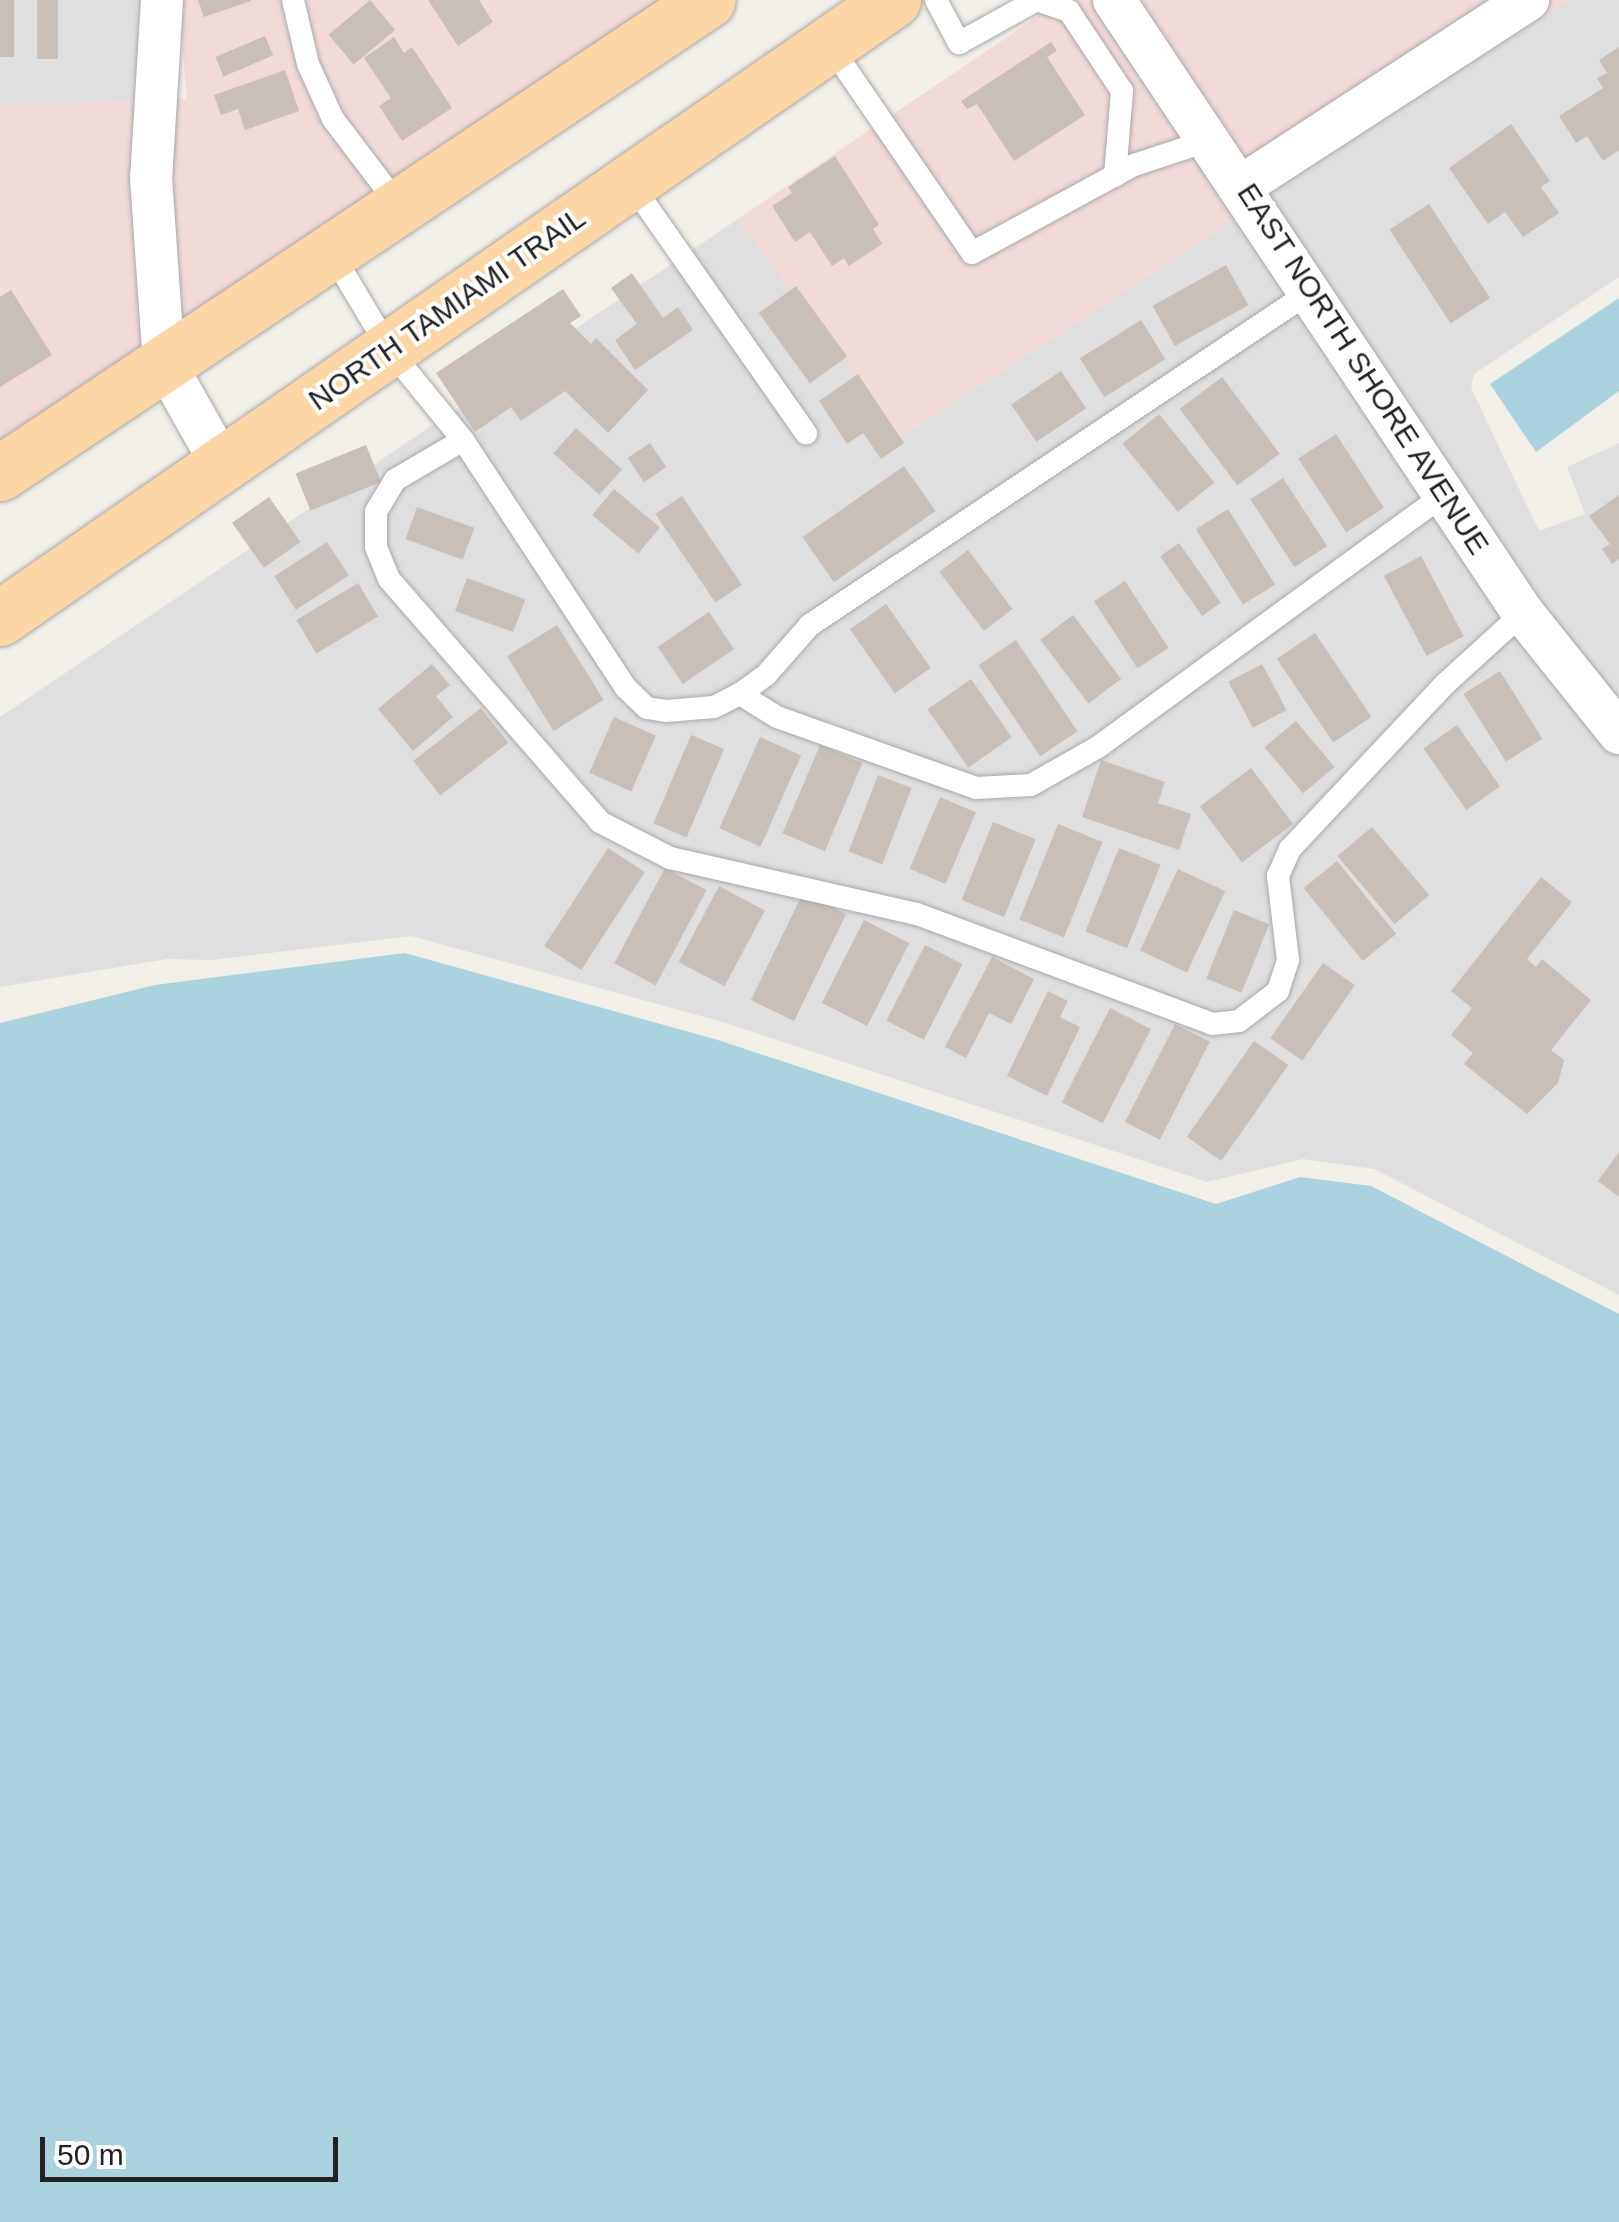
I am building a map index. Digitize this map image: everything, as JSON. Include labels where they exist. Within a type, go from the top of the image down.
[{"type":"main road","points":[[0,473],[708,0]]},
{"type":"main road","name":"NORTH TAMIAMI TRAIL","points":[[0,618],[893,0]]},
{"type":"street","points":[[162,0],[151,178],[164,362],[222,465]]},
{"type":"street","points":[[1243,185],[1528,0]]},
{"type":"street","name":"EAST NORTH SHORE AVENUE","points":[[1115,27],[1243,185],[1523,614],[1619,732]]},
{"type":"lane","points":[[293,0],[308,64],[333,119],[399,206]]},
{"type":"lane","points":[[936,0],[959,43],[1037,0],[1115,27],[1122,92],[1115,176]]},
{"type":"lane","points":[[829,44],[972,253],[1115,176],[1210,140]]},
{"type":"lane","points":[[630,182],[806,433]]},
{"type":"lane","points":[[331,252],[389,349],[463,440],[626,688],[648,708],[694,711],[740,694],[766,675],[810,625],[1310,292]]},
{"type":"lane","points":[[463,440],[395,480],[376,512],[376,546],[390,579],[600,822],[670,858],[917,914],[1212,1024],[1238,1020],[1278,992],[1288,960],[1278,876],[1290,850],[1422,708],[1523,614]]},
{"type":"lane","points":[[740,694],[776,718],[976,788],[1031,785],[1098,747],[1444,495]]},
{"type":"shaded area","points":[[0,0],[178,0],[178,105],[0,105]]},
{"type":"shaded area","points":[[178,0],[668,0],[0,447],[0,105],[187,99]]},
{"type":"shaded area","points":[[1062,0],[1569,0],[902,437],[738,219]]},
{"type":"shaded area","points":[[1569,0],[1619,0],[1619,277],[1474,374],[1471,388],[1539,531],[1585,514],[1567,467],[1619,443],[1619,1295],[1374,1169],[1303,1159],[1207,1182],[726,1023],[411,936],[213,960],[167,959],[0,987],[0,717],[738,219],[902,437]]},
{"type":"water","points":[[1619,298],[1619,391],[1536,452],[1490,384]]},
{"type":"water","points":[[405,953],[718,1040],[1216,1204],[1300,1177],[1371,1186],[1619,1314],[1619,2222],[0,2222],[0,1023],[155,985]]},
{"type":"building","points":[[0,0],[14,0],[14,57],[0,57]]},
{"type":"building","points":[[37,0],[58,0],[58,59],[37,59]]},
{"type":"building","points":[[198,0],[251,0],[251,1],[204,17]]},
{"type":"building","points":[[370,0],[395,30],[354,65],[329,35]]},
{"type":"building","points":[[428,0],[479,0],[493,22],[458,46]]},
{"type":"building","points":[[265,36],[273,55],[223,76],[215,57]]},
{"type":"building","points":[[394,37],[404,53],[412,47],[452,108],[402,141],[379,106],[391,98],[364,58]]},
{"type":"building","points":[[1051,42],[1057,51],[1047,57],[1085,115],[1014,161],[977,104],[967,109],[961,101]]},
{"type":"building","points":[[1619,47],[1619,150],[1603,161],[1587,136],[1576,143],[1559,116],[1603,88],[1597,78],[1607,73],[1599,60]]},
{"type":"building","points":[[285,70],[299,111],[245,130],[238,109],[221,115],[214,95]]},
{"type":"building","points":[[1511,124],[1550,181],[1541,187],[1559,213],[1523,237],[1505,212],[1488,224],[1449,168]]},
{"type":"building","points":[[835,156],[879,225],[873,229],[882,244],[849,266],[844,258],[832,266],[810,232],[795,242],[772,206],[792,193],[788,187]]},
{"type":"building","points":[[1429,204],[1490,298],[1451,324],[1390,230]]},
{"type":"building","points":[[1226,265],[1248,305],[1175,346],[1153,306]]},
{"type":"building","points":[[632,273],[663,318],[678,307],[693,330],[635,370],[615,340],[637,324],[611,288]]},
{"type":"building","points":[[796,286],[847,356],[810,383],[759,313]]},
{"type":"building","points":[[563,289],[581,316],[570,323],[591,344],[596,338],[648,390],[608,433],[565,391],[521,421],[511,407],[475,432],[436,373]]},
{"type":"building","points":[[11,290],[52,355],[0,387],[0,297]]},
{"type":"building","points":[[1141,320],[1165,359],[1104,397],[1080,358]]},
{"type":"building","points":[[1061,371],[1086,408],[1036,442],[1011,405]]},
{"type":"building","points":[[858,374],[904,443],[881,459],[863,433],[847,444],[819,401]]},
{"type":"building","points":[[1222,377],[1280,454],[1237,486],[1180,409]]},
{"type":"building","points":[[1159,414],[1214,482],[1178,512],[1122,444]]},
{"type":"building","points":[[576,428],[622,469],[599,495],[553,453]]},
{"type":"building","points":[[1336,434],[1384,508],[1346,532],[1298,459]]},
{"type":"building","points":[[650,443],[666,467],[644,482],[628,458]]},
{"type":"building","points":[[366,445],[381,482],[311,511],[296,473]]},
{"type":"building","points":[[904,466],[936,511],[834,582],[802,537]]},
{"type":"building","points":[[1283,478],[1327,546],[1294,567],[1250,499]]},
{"type":"building","points":[[614,489],[660,528],[638,554],[592,515]]},
{"type":"building","points":[[1619,495],[1619,559],[1612,564],[1602,549],[1610,544],[1589,516]]},
{"type":"building","points":[[682,496],[742,585],[715,603],[655,514]]},
{"type":"building","points":[[269,497],[301,542],[264,568],[232,523]]},
{"type":"building","points":[[417,507],[474,528],[463,560],[405,539]]},
{"type":"building","points":[[1228,509],[1275,584],[1243,605],[1196,529]]},
{"type":"building","points":[[327,542],[349,576],[296,610],[274,576]]},
{"type":"building","points":[[1179,543],[1221,603],[1202,616],[1160,556]]},
{"type":"building","points":[[968,550],[1013,609],[984,631],[939,572]]},
{"type":"building","points":[[1421,556],[1464,636],[1427,656],[1384,576]]},
{"type":"building","points":[[467,578],[525,599],[513,632],[455,611]]},
{"type":"building","points":[[1125,581],[1169,648],[1138,668],[1094,601]]},
{"type":"building","points":[[358,583],[378,616],[316,654],[296,620]]},
{"type":"building","points":[[886,604],[931,668],[895,693],[850,629]]},
{"type":"building","points":[[709,612],[734,649],[683,684],[658,647]]},
{"type":"building","points":[[1073,615],[1121,679],[1088,704],[1040,640]]},
{"type":"building","points":[[557,625],[604,700],[554,731],[507,656]]},
{"type":"building","points":[[1315,633],[1371,717],[1333,742],[1277,659]]},
{"type":"building","points":[[1016,640],[1078,731],[1040,756],[979,665]]},
{"type":"building","points":[[432,664],[450,685],[436,696],[453,717],[413,751],[378,709]]},
{"type":"building","points":[[1262,664],[1286,710],[1253,728],[1228,682]]},
{"type":"building","points":[[1500,671],[1542,739],[1506,762],[1464,694]]},
{"type":"building","points":[[971,679],[1012,737],[968,768],[928,709]]},
{"type":"building","points":[[481,708],[508,743],[440,796],[413,761]]},
{"type":"building","points":[[614,717],[656,736],[631,791],[589,773]]},
{"type":"building","points":[[1296,721],[1335,767],[1303,793],[1265,747]]},
{"type":"building","points":[[1457,725],[1500,786],[1466,810],[1423,749]]},
{"type":"building","points":[[691,735],[724,749],[687,837],[653,823]]},
{"type":"building","points":[[760,737],[801,755],[760,847],[719,828]]},
{"type":"building","points":[[820,745],[862,763],[825,851],[782,833]]},
{"type":"building","points":[[1101,760],[1165,782],[1158,803],[1191,814],[1179,850],[1082,817]]},
{"type":"building","points":[[1251,768],[1293,824],[1242,862],[1200,807]]},
{"type":"building","points":[[878,775],[912,788],[882,864],[849,852]]},
{"type":"building","points":[[940,797],[976,812],[945,884],[910,869]]},
{"type":"building","points":[[993,822],[1036,839],[1004,917],[962,900]]},
{"type":"building","points":[[1058,824],[1103,842],[1064,937],[1019,919]]},
{"type":"building","points":[[1372,827],[1429,895],[1395,924],[1338,856]]},
{"type":"building","points":[[608,848],[645,872],[581,970],[544,946]]},
{"type":"building","points":[[1119,848],[1161,865],[1127,948],[1085,931]]},
{"type":"building","points":[[1337,861],[1396,934],[1363,961],[1304,888]]},
{"type":"building","points":[[665,868],[706,890],[656,985],[614,963]]},
{"type":"building","points":[[1178,869],[1225,891],[1187,973],[1140,951]]},
{"type":"building","points":[[1541,877],[1572,902],[1527,959],[1536,967],[1542,959],[1591,1000],[1551,1050],[1564,1060],[1558,1083],[1527,1114],[1464,1064],[1473,1053],[1451,1035],[1472,1008],[1451,991]]},
{"type":"building","points":[[719,886],[765,910],[725,986],[679,962]]},
{"type":"building","points":[[803,893],[846,914],[794,1021],[751,1000]]},
{"type":"building","points":[[1234,910],[1269,924],[1242,993],[1206,979]]},
{"type":"building","points":[[864,920],[909,943],[867,1026],[822,1003]]},
{"type":"building","points":[[925,945],[962,964],[924,1040],[886,1021]]},
{"type":"building","points":[[992,957],[1034,979],[1011,1024],[989,1013],[966,1058],[945,1047]]},
{"type":"building","points":[[1323,963],[1355,985],[1302,1061],[1270,1038]]},
{"type":"building","points":[[1048,991],[1068,1001],[1060,1017],[1080,1027],[1047,1096],[1007,1076]]},
{"type":"building","points":[[1110,1008],[1151,1029],[1103,1123],[1062,1102]]},
{"type":"building","points":[[1175,1024],[1210,1042],[1160,1140],[1125,1122]]},
{"type":"building","points":[[1254,1041],[1288,1065],[1221,1161],[1187,1137]]},
{"type":"building","points":[[1619,1152],[1619,1197],[1598,1181]]}]
